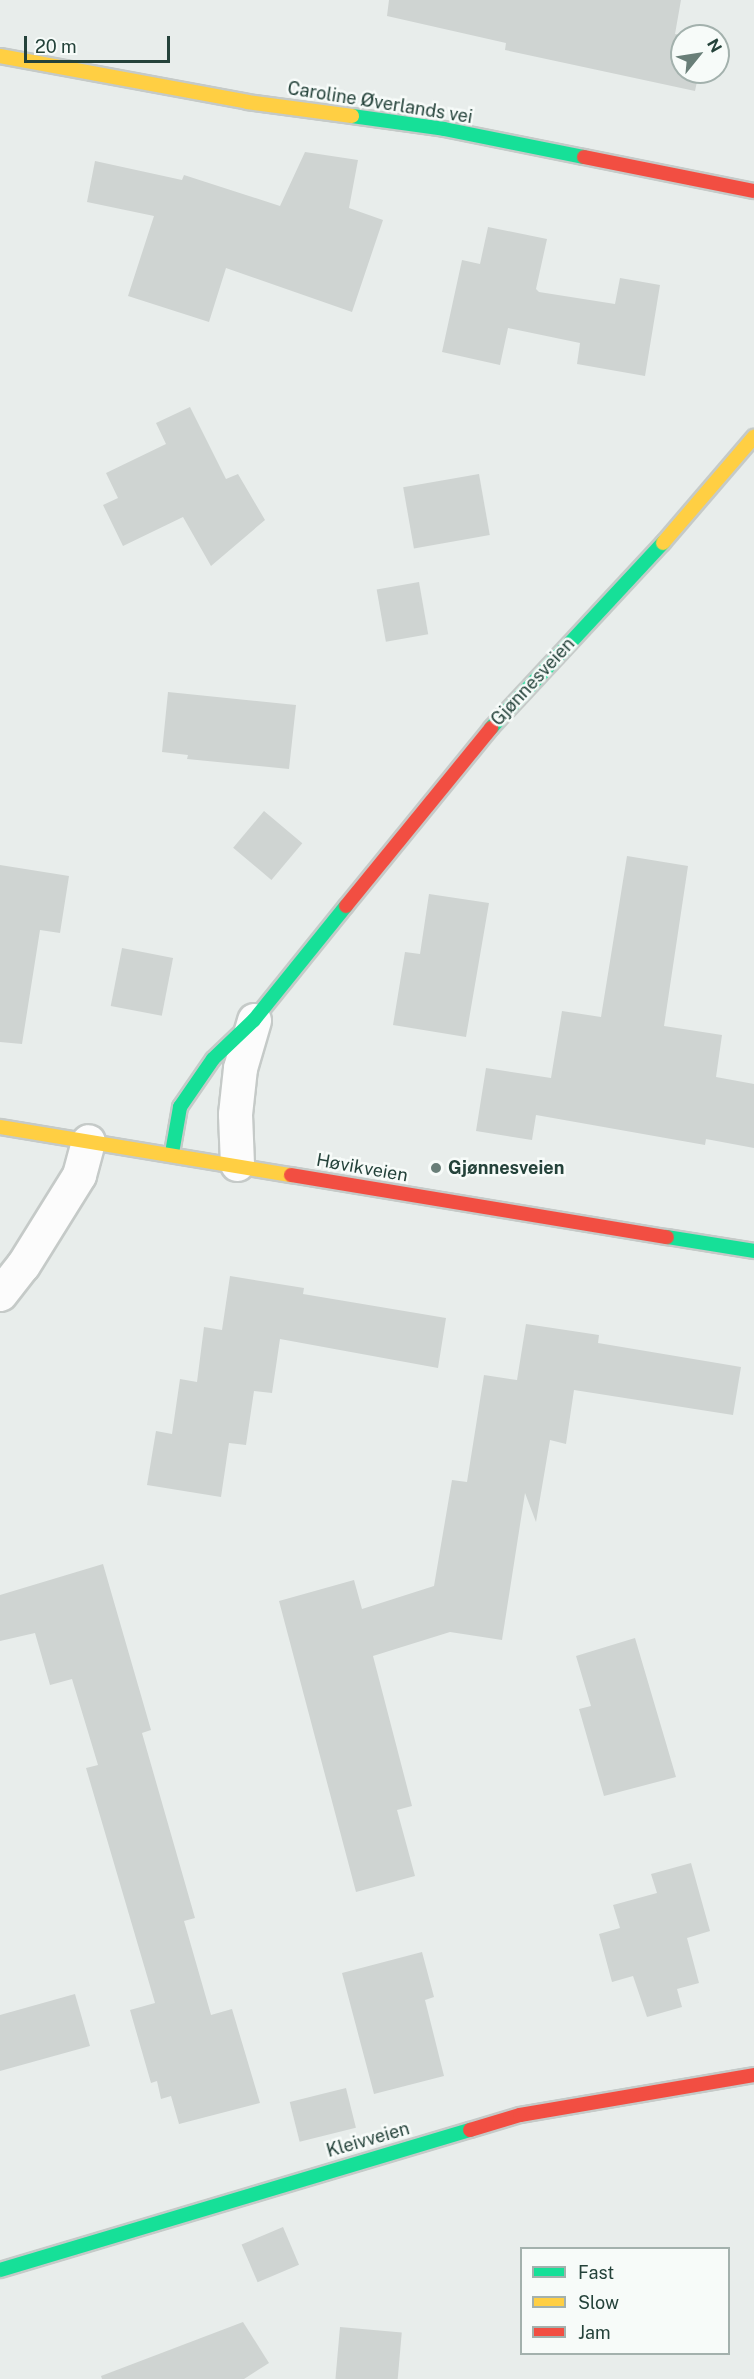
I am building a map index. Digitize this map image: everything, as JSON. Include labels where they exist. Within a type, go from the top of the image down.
[{"type":"street","name":"Caroline Øverlands vei","points":[[0,56],[247,102],[444,129],[754,191]]},
{"type":"street","name":"Gjønnesveien","points":[[172,1153],[180,1107],[213,1059],[254,1020],[489,730],[693,511],[754,437]]},
{"type":"street","name":"Gjønnesveien","points":[[237,1164],[235,1114],[240,1068],[254,1020]]},
{"type":"street","name":"Høvikveien","points":[[0,1127],[172,1153],[754,1251]]},
{"type":"street","points":[[0,1294],[23,1265],[79,1175],[88,1141]]},
{"type":"street","name":"Kleivveien","points":[[0,2270],[520,2115],[754,2075]]},
{"type":"building","points":[[389,0],[681,0],[677,24],[670,24],[670,84],[696,84],[695,91],[505,50],[506,43],[387,16]]},
{"type":"building","points":[[305,152],[358,160],[349,208],[383,220],[352,312],[226,268],[209,322],[128,296],[154,216],[87,202],[95,161],[182,180],[184,175],[280,206]]},
{"type":"building","points":[[488,227],[547,239],[536,289],[539,292],[615,304],[620,278],[660,285],[645,376],[577,364],[580,343],[508,328],[500,365],[442,352],[462,260],[480,264]]},
{"type":"building","points":[[190,407],[226,479],[238,474],[265,520],[211,566],[183,517],[123,546],[103,505],[118,498],[106,473],[166,444],[156,423]]},
{"type":"building","points":[[479,474],[490,535],[414,548],[403,487]]},
{"type":"building","points":[[419,582],[428,634],[386,642],[377,589]]},
{"type":"building","points":[[168,692],[296,705],[289,769],[187,759],[188,755],[162,752]]},
{"type":"building","points":[[264,811],[302,843],[271,880],[233,848]]},
{"type":"building","points":[[627,856],[688,866],[664,1026],[722,1035],[716,1077],[754,1084],[754,1148],[706,1139],[705,1145],[536,1115],[532,1140],[476,1131],[486,1068],[551,1078],[562,1011],[601,1017]]},
{"type":"building","points":[[0,865],[69,876],[60,933],[40,930],[22,1044],[0,1042]]},
{"type":"building","points":[[429,894],[489,903],[466,1037],[393,1025],[405,952],[420,954]]},
{"type":"building","points":[[122,948],[173,958],[162,1016],[111,1006]]},
{"type":"building","points":[[230,1276],[304,1288],[303,1294],[446,1318],[438,1368],[280,1339],[272,1393],[254,1391],[246,1445],[229,1443],[221,1497],[147,1485],[156,1431],[172,1434],[180,1379],[197,1382],[204,1327],[222,1330]]},
{"type":"building","points":[[526,1324],[599,1335],[598,1343],[741,1367],[733,1415],[574,1390],[566,1444],[550,1440],[536,1522],[525,1493],[502,1640],[450,1632],[373,1656],[412,1806],[397,1810],[415,1876],[356,1892],[279,1601],[354,1580],[362,1609],[434,1586],[452,1480],[467,1482],[484,1375],[517,1380]]},
{"type":"building","points":[[103,1564],[151,1730],[142,1733],[195,1918],[184,1921],[211,2015],[232,2009],[260,2103],[179,2124],[171,2096],[161,2099],[157,2081],[151,2083],[130,2010],[155,2003],[86,1768],[98,1765],[72,1679],[50,1685],[35,1633],[0,1641],[0,1595]]},
{"type":"building","points":[[635,1638],[676,1777],[604,1796],[579,1709],[591,1706],[576,1656]]},
{"type":"building","points":[[691,1863],[710,1931],[687,1938],[699,1983],[677,1989],[682,2007],[647,2017],[633,1976],[612,1982],[599,1934],[620,1928],[613,1905],[657,1893],[651,1874]]},
{"type":"building","points":[[422,1952],[434,1997],[425,2000],[444,2076],[374,2094],[342,1973]]},
{"type":"building","points":[[75,1994],[90,2046],[0,2071],[0,2015]]},
{"type":"building","points":[[346,2088],[356,2128],[300,2142],[290,2102]]},
{"type":"building","points":[[283,2227],[299,2265],[258,2282],[242,2245]]},
{"type":"building","points":[[243,2322],[269,2363],[244,2379],[102,2379],[101,2376]]},
{"type":"building","points":[[340,2327],[402,2332],[398,2379],[335,2379]]},
{"type":"traffic: fast","points":[[352,116],[444,129],[584,157]]},
{"type":"traffic: fast","points":[[491,728],[663,543]]},
{"type":"traffic: fast","points":[[172,1153],[180,1107],[213,1059],[254,1020],[346,906]]},
{"type":"traffic: fast","points":[[667,1237],[754,1251]]},
{"type":"traffic: fast","points":[[0,2270],[470,2130]]},
{"type":"traffic: slow","points":[[0,56],[247,102],[352,116]]},
{"type":"traffic: slow","points":[[663,543],[754,437]]},
{"type":"traffic: slow","points":[[0,1127],[291,1175]]},
{"type":"traffic: jam","points":[[584,157],[754,191]]},
{"type":"traffic: jam","points":[[346,906],[491,728]]},
{"type":"traffic: jam","points":[[291,1175],[667,1237]]},
{"type":"traffic: jam","points":[[470,2130],[520,2115],[754,2075]]},
{"type":"place","name":"Gjønnesveien","points":[[436,1168]]}]
